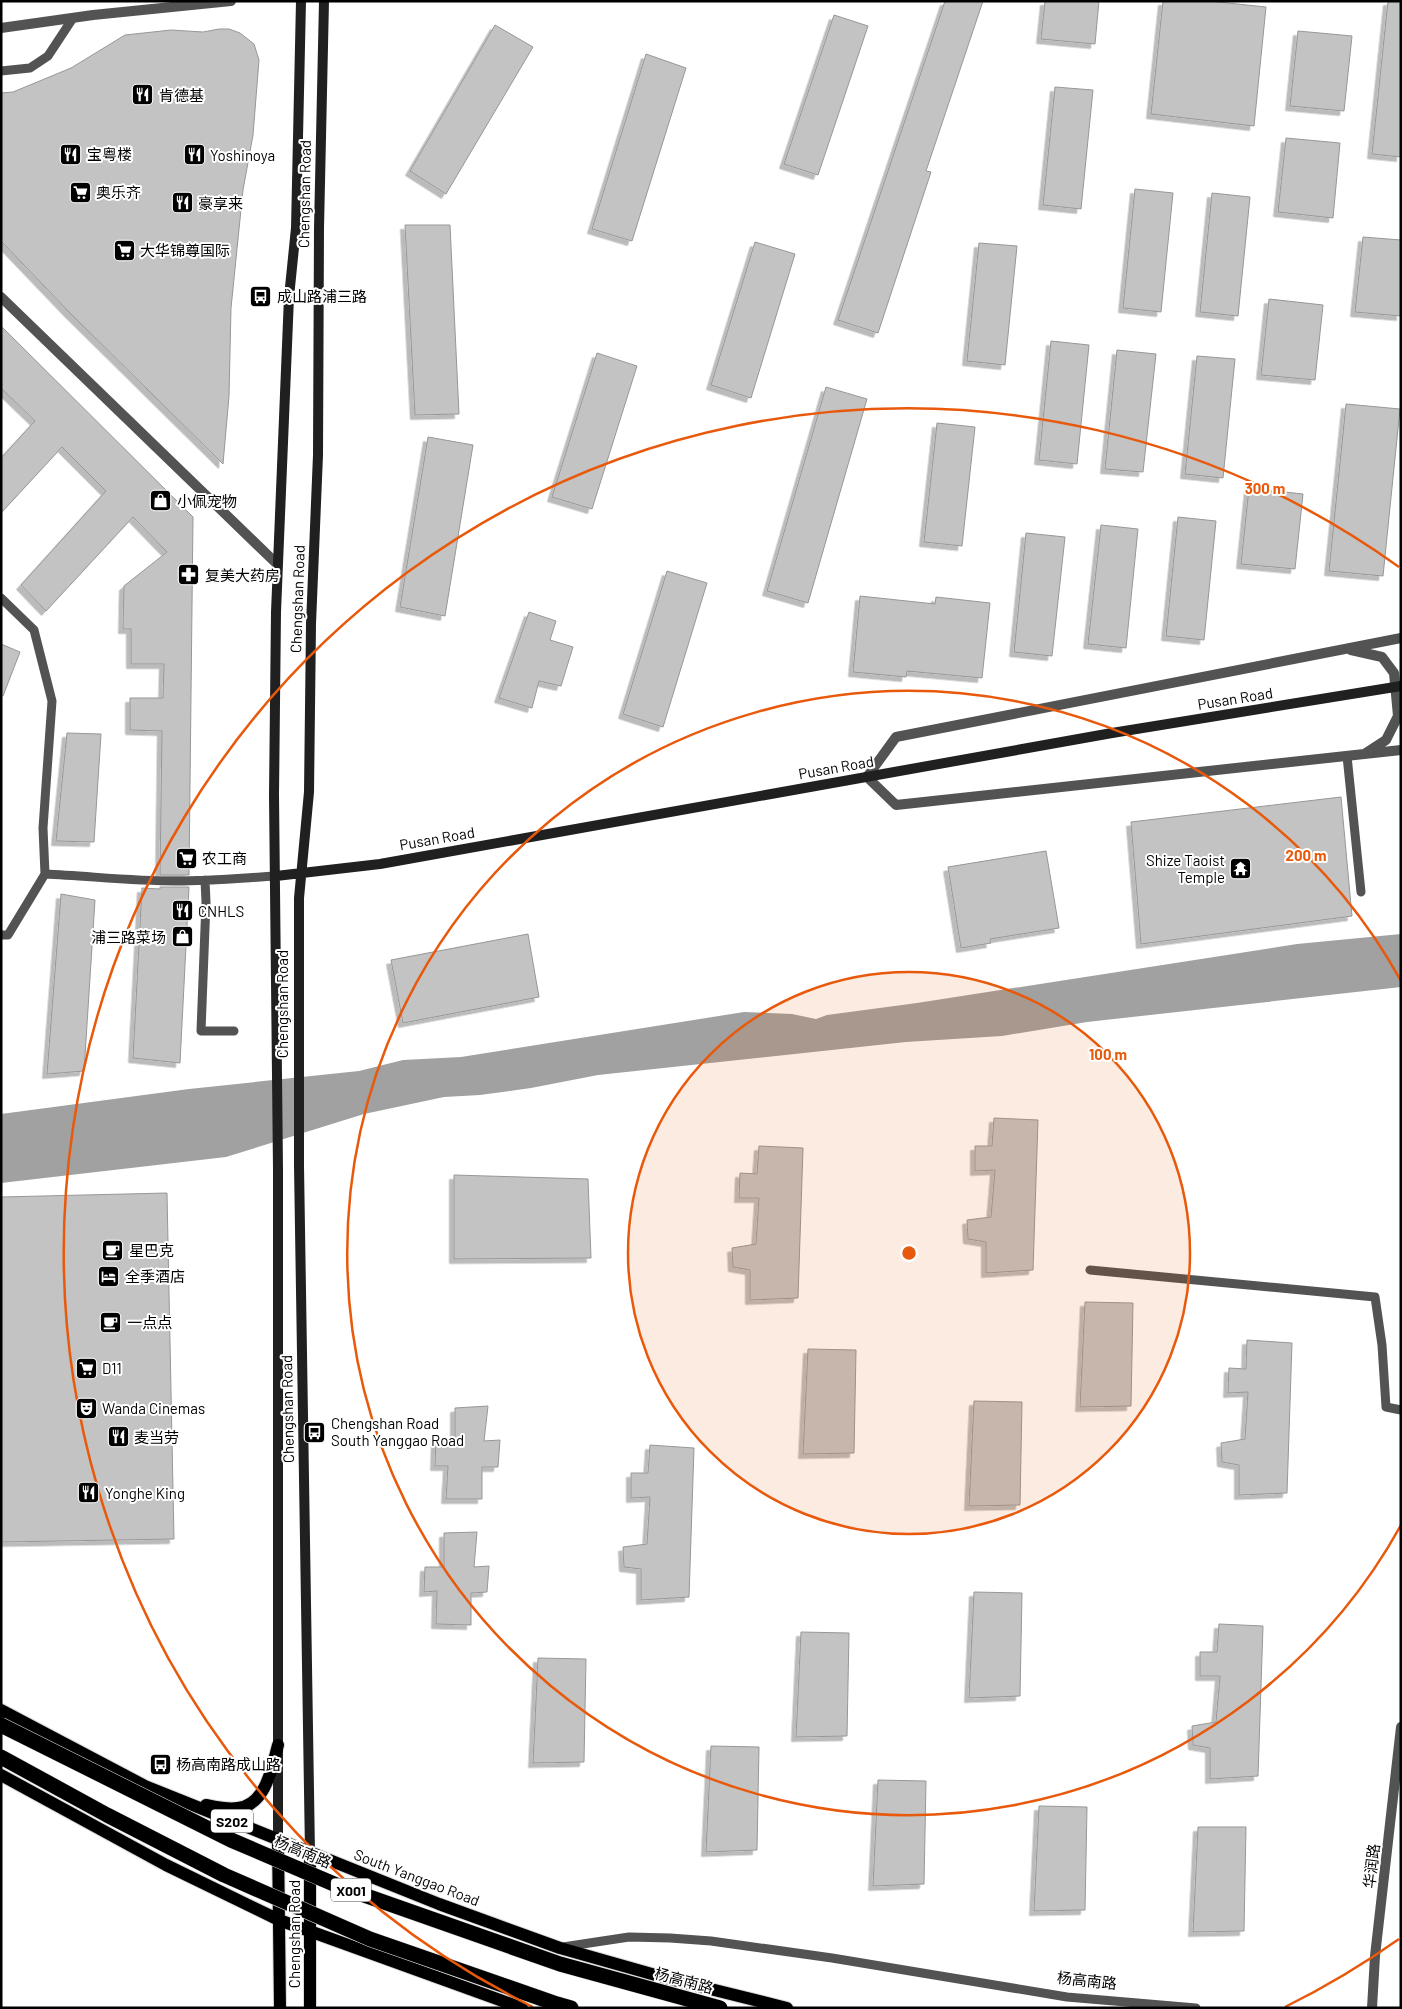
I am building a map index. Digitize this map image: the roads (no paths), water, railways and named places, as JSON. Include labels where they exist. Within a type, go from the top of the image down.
[{"type":"highway","name":"杨高南路","points":[[1,1725],[231,1840],[341,1887],[560,1964],[720,2008]]},
{"type":"highway","name":"X001","points":[[1,1757],[107,1815],[224,1875],[370,1939],[571,2008]]},
{"type":"main road","name":"Chengshan Road","points":[[280,2008],[278,1920],[278,1169],[274,795],[278,564],[289,297],[296,228],[301,1]]},
{"type":"main road","name":"Chengshan Road","points":[[310,2008],[310,1854],[298,1073],[299,898],[308,792],[318,455],[319,228],[324,1]]},
{"type":"main road","name":"Pusan Road","points":[[276,876],[380,864],[1112,733],[1401,686]]},
{"type":"main road","name":"South Yanggao Road","points":[[1,1710],[145,1786],[310,1854],[439,1904],[560,1948],[666,1978],[787,2008]]},
{"type":"main road","points":[[187,1802],[222,1808],[239,1808],[256,1800],[270,1774],[278,1745]]},
{"type":"main road","points":[[1,1774],[166,1865],[278,1920],[522,2008]]},
{"type":"street","points":[[1,28],[73,18],[230,1]]},
{"type":"street","points":[[1,297],[278,564]]},
{"type":"street","points":[[1401,638],[896,737],[867,777],[896,805],[1401,750]]},
{"type":"street","points":[[1346,648],[1382,657],[1394,673],[1398,716],[1386,740],[1363,754]]},
{"type":"street","name":"华润路","points":[[1372,2008],[1401,1727]]},
{"type":"lane","points":[[1,71],[30,68],[48,56],[73,18]]},
{"type":"lane","points":[[1,598],[34,630],[52,701],[43,828],[45,874],[8,935],[1,935]]},
{"type":"lane","points":[[1346,756],[1360,892]]},
{"type":"lane","points":[[45,874],[95,876],[123,880],[205,880],[276,876]]},
{"type":"lane","points":[[205,880],[206,902],[201,1031],[234,1031]]},
{"type":"lane","points":[[1090,1270],[1374,1298],[1382,1344],[1386,1407],[1401,1410]]},
{"type":"lane","name":"杨高南路","points":[[560,1948],[629,1937],[711,1941],[832,1958],[1067,1997],[1196,2008]]},
{"type":"place","name":"肯德基","points":[[143,95]]},
{"type":"place","name":"宝粤楼","points":[[71,154]]},
{"type":"place","name":"Yoshinoya","points":[[194,155]]},
{"type":"place","name":"奥乐齐","points":[[80,192]]},
{"type":"place","name":"豪享来","points":[[182,203]]},
{"type":"place","name":"大华锦尊国际","points":[[124,250]]},
{"type":"place","name":"成山路浦三路","points":[[261,296]]},
{"type":"place","name":"小佩宠物","points":[[161,501]]},
{"type":"place","name":"复美大药房","points":[[189,575]]},
{"type":"place","name":"农工商","points":[[186,858]]},
{"type":"place","name":"Shize Taoist Temple","points":[[1241,869]]},
{"type":"place","name":"CNHLS","points":[[182,911]]},
{"type":"place","name":"浦三路菜场","points":[[182,937]]},
{"type":"place","name":"星巴克","points":[[113,1250]]},
{"type":"place","name":"全季酒店","points":[[109,1276]]},
{"type":"place","name":"一点点","points":[[111,1322]]},
{"type":"place","name":"D11","points":[[86,1368]]},
{"type":"place","name":"Wanda Cinemas","points":[[86,1408]]},
{"type":"place","name":"Chengshan Road South Yanggao Road","points":[[315,1432]]},
{"type":"place","name":"麦当劳","points":[[118,1437]]},
{"type":"place","name":"Yonghe King","points":[[89,1493]]},
{"type":"place","name":"杨高南路成山路","points":[[160,1764]]}]
